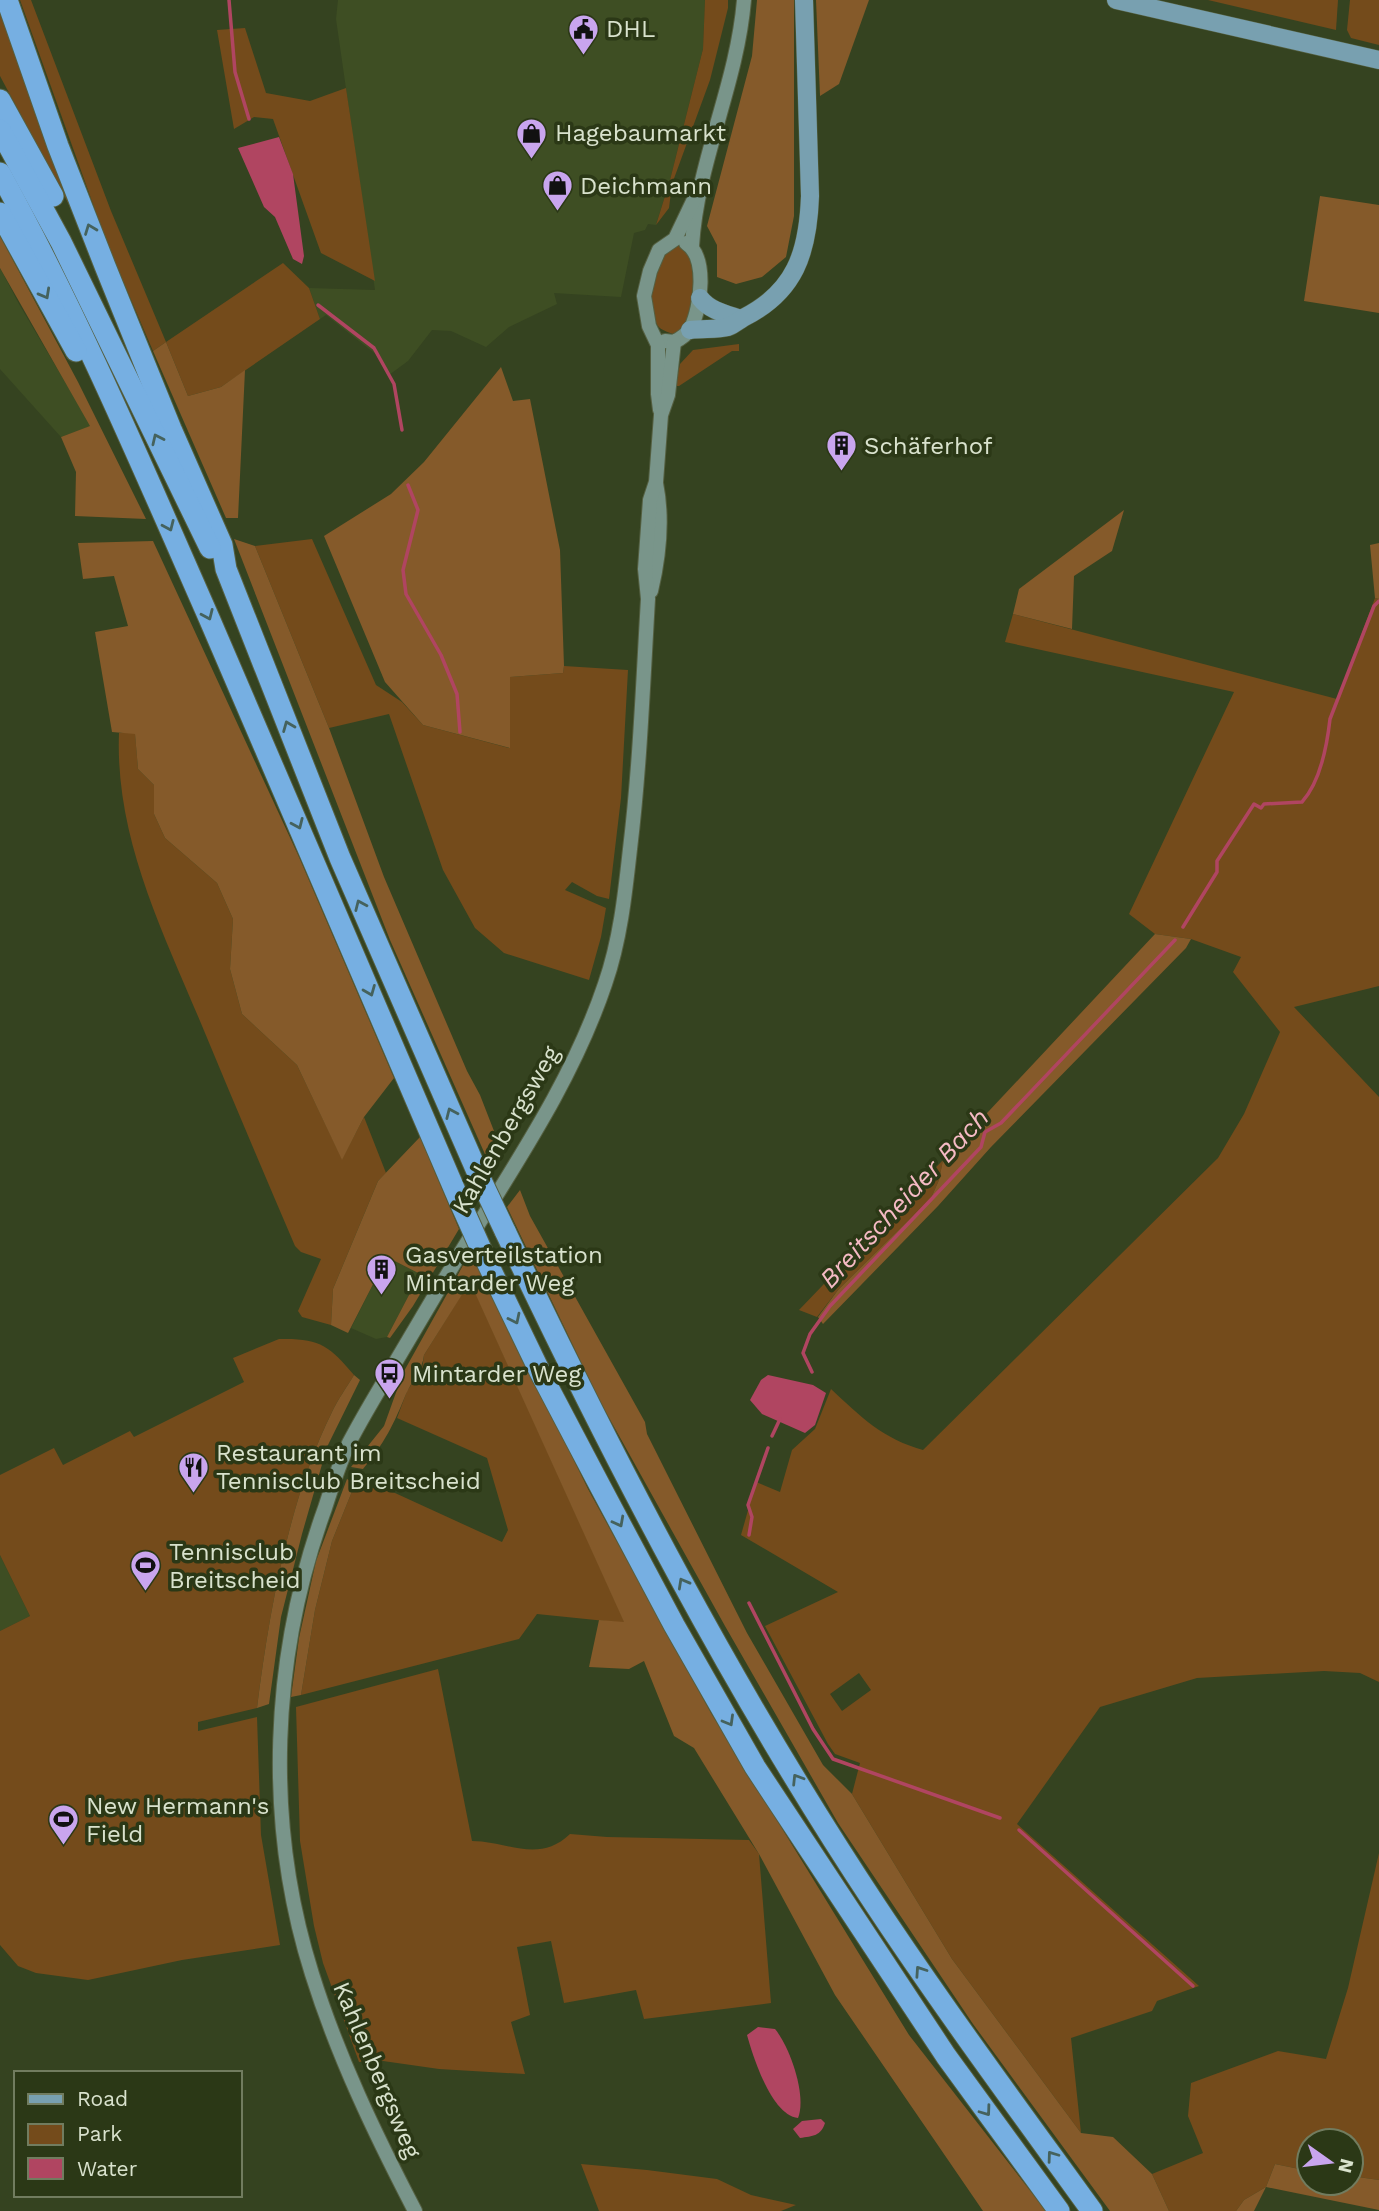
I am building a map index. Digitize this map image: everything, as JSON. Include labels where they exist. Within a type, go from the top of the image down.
[{"type":"highway","points":[[7,0],[63,158],[171,429],[195,501]]},
{"type":"highway","points":[[0,100],[43,178],[171,429]]},
{"type":"highway","points":[[0,130],[195,501],[226,569],[340,858],[479,1176],[624,1474],[700,1614],[782,1754],[875,1904],[964,2035],[1092,2211]]},
{"type":"highway","points":[[0,173],[44,254],[107,387],[459,1200],[540,1372],[674,1625],[755,1767],[946,2056],[1059,2211]]},
{"type":"highway","points":[[0,213],[157,500]]},
{"type":"main road","points":[[690,330],[730,326],[760,311],[788,283],[802,254],[809,224],[810,196],[804,0]]},
{"type":"main road","points":[[1116,0],[1379,60]]},
{"type":"main road","points":[[700,298],[713,310],[741,319]]},
{"type":"street","name":"Kahlenbergsweg","points":[[415,2211],[344,2063],[311,1972],[294,1906],[282,1829],[279,1765],[282,1704],[292,1624],[312,1543],[350,1442],[445,1278],[543,1121],[569,1072],[606,982],[625,896],[633,828],[648,599],[656,569],[660,502],[656,482],[661,415],[658,394],[660,356],[656,337],[645,312],[646,286],[659,250],[675,239],[697,193],[733,74],[744,0]]},
{"type":"street","name":"Kahlenbergsweg","points":[[690,330],[700,298],[699,265],[691,246],[697,193]]},
{"type":"street","points":[[675,239],[691,246]]},
{"type":"street","points":[[656,337],[674,342],[690,330]]},
{"type":"street","name":"Kahlenbergsweg","points":[[661,415],[668,395],[674,342]]},
{"type":"shaded area","points":[[338,0],[705,0],[703,49],[670,180],[656,225],[648,224],[645,230],[634,233],[621,297],[554,293],[557,304],[509,327],[486,347],[451,331],[432,330],[408,361],[389,375],[382,359],[326,315],[320,319],[309,288],[375,290],[336,19]]},
{"type":"shaded area","points":[[757,0],[794,0],[794,216],[786,257],[762,277],[736,284],[717,277],[717,245],[707,226],[752,56]]},
{"type":"shaded area","points":[[816,0],[869,0],[839,84],[820,96]]},
{"type":"shaded area","points":[[1320,196],[1379,205],[1379,313],[1304,301]]},
{"type":"shaded area","points":[[0,236],[78,382],[146,519],[75,516],[76,472],[61,437],[90,426],[0,268]]},
{"type":"shaded area","points":[[0,268],[91,426],[61,437],[0,369]]},
{"type":"shaded area","points":[[166,342],[188,396],[221,387],[245,370],[238,518],[226,518],[153,351]]},
{"type":"shaded area","points":[[501,367],[513,401],[530,399],[560,550],[564,666],[563,673],[510,677],[510,748],[423,725],[385,682],[324,536],[391,494],[424,462]]},
{"type":"shaded area","points":[[1124,510],[1112,551],[1074,576],[1072,629],[1013,614],[1019,589]]},
{"type":"shaded area","points":[[234,539],[255,546],[329,728],[384,877],[467,1071],[480,1095],[501,1149],[492,1170],[390,940]]},
{"type":"shaded area","points":[[153,541],[299,857],[394,1078],[364,1117],[342,1160],[297,1065],[242,1014],[230,969],[233,919],[217,883],[165,838],[154,814],[154,785],[138,769],[135,734],[112,732],[95,632],[128,626],[114,576],[83,579],[78,543]]},
{"type":"shaded area","points":[[1379,543],[1379,599],[1375,598],[1370,545]]},
{"type":"shaded area","points":[[1155,934],[1191,939],[1186,948],[823,1324],[818,1317],[838,1290],[931,1198],[939,1180],[943,1160]]},
{"type":"shaded area","points":[[420,1137],[459,1229],[413,1306],[390,1338],[387,1337],[420,1274],[387,1257],[348,1333],[331,1325],[333,1289],[378,1181]]},
{"type":"shaded area","points":[[520,1190],[530,1216],[645,1422],[647,1434],[747,1633],[823,1765],[852,1794],[952,1959],[1081,2133],[1113,2137],[1152,2174],[1169,2211],[1110,2211],[973,2024],[838,1823],[598,1398],[507,1207]]},
{"type":"shaded area","points":[[471,1251],[588,1489],[711,1713],[909,2035],[1046,2211],[983,2211],[835,1995],[759,1854],[694,1748],[674,1736],[644,1661],[629,1669],[589,1667],[599,1620],[624,1622],[470,1282],[424,1355],[383,1442],[363,1469],[351,1467],[384,1426],[403,1373]]},
{"type":"shaded area","points":[[387,1257],[420,1274],[387,1337],[376,1339],[351,1328]]},
{"type":"shaded area","points":[[354,1375],[360,1380],[327,1447],[302,1534],[281,1617],[269,1704],[257,1708],[275,1595],[304,1481],[334,1407]]},
{"type":"shaded area","points":[[347,1479],[355,1484],[332,1541],[315,1610],[301,1695],[291,1697],[299,1638],[316,1561]]},
{"type":"shaded area","points":[[0,1555],[30,1616],[0,1631]]},
{"type":"shaded area","points":[[1275,2164],[1295,2168],[1295,2193],[1266,2187]]},
{"type":"shaded area","points":[[1365,2178],[1379,2180],[1379,2210],[1315,2197],[1365,2197]]},
{"type":"shaded area","points":[[1266,2187],[1254,2211],[1236,2211],[1244,2200]]},
{"type":"green space","points":[[0,0],[82,229],[0,76]]},
{"type":"green space","points":[[20,0],[31,0],[111,211],[166,342],[153,351],[108,246]]},
{"type":"green space","points":[[705,0],[728,0],[728,8],[710,80],[672,184],[669,208],[656,225],[703,49]]},
{"type":"green space","points":[[1208,0],[1338,0],[1336,30]]},
{"type":"green space","points":[[1350,0],[1379,0],[1379,45],[1351,38],[1347,30]]},
{"type":"green space","points":[[245,28],[266,93],[310,101],[346,88],[375,281],[321,253],[273,119],[254,117],[234,129],[217,30]]},
{"type":"green space","points":[[679,244],[690,258],[694,281],[692,306],[686,324],[673,334],[663,330],[654,319],[652,289],[657,269],[665,254]]},
{"type":"green space","points":[[283,263],[309,288],[320,319],[221,387],[188,396],[166,342]]},
{"type":"green space","points":[[739,344],[739,351],[732,351],[675,386],[680,364],[693,350]]},
{"type":"green space","points":[[312,539],[376,685],[402,702],[423,725],[509,748],[510,677],[563,673],[564,666],[628,670],[621,798],[609,899],[597,896],[572,882],[565,890],[606,908],[589,980],[504,953],[475,928],[443,870],[389,714],[329,728],[255,546]]},
{"type":"green space","points":[[1375,598],[1379,599],[1379,986],[1294,1007],[1379,1097],[1379,1682],[1360,1673],[1324,1671],[1197,1678],[1100,1707],[1017,1824],[1199,1986],[1157,2001],[1152,2011],[1071,2038],[1081,2133],[952,1959],[852,1794],[860,1763],[835,1754],[828,1744],[765,1626],[838,1592],[741,1535],[756,1482],[780,1492],[792,1450],[815,1429],[831,1389],[884,1433],[923,1450],[1218,1158],[1244,1114],[1280,1032],[1233,972],[1241,957],[1191,939],[1155,934],[1129,914],[1234,692],[1005,642],[1013,614],[1337,699]],"holes":[[[859,1673],[871,1690],[842,1711],[830,1694]]]},
{"type":"green space","points":[[119,733],[135,733],[138,769],[154,785],[154,814],[165,838],[217,883],[233,919],[230,969],[242,1014],[297,1065],[342,1159],[364,1117],[386,1173],[378,1181],[333,1289],[331,1325],[302,1317],[298,1311],[321,1259],[301,1252],[295,1246],[143,881],[124,808]]},
{"type":"green space","points":[[943,1160],[939,1180],[931,1198],[838,1290],[817,1317],[799,1310]]},
{"type":"green space","points":[[470,1281],[625,1623],[537,1614],[519,1639],[301,1695],[315,1610],[332,1541],[355,1484],[395,1493],[502,1542],[508,1530],[487,1458],[397,1418],[407,1391],[422,1369],[424,1355]]},
{"type":"green space","points":[[279,1339],[304,1340],[322,1345],[354,1375],[334,1407],[304,1481],[275,1595],[257,1708],[198,1722],[198,1731],[257,1717],[261,1835],[280,1945],[182,1960],[88,1980],[36,1973],[18,1966],[0,1945],[0,1631],[30,1616],[0,1555],[0,1475],[54,1448],[63,1465],[130,1431],[134,1437],[244,1382],[233,1358]]},
{"type":"green space","points":[[438,1669],[472,1841],[535,1849],[547,1848],[570,1834],[749,1840],[759,1854],[771,2003],[644,2019],[636,1990],[564,2003],[551,1941],[517,1947],[530,2015],[511,2022],[525,2074],[439,2069],[376,2060],[359,2062],[323,1963],[314,1926],[300,1841],[296,1707]]},
{"type":"green space","points":[[1379,1853],[1379,2180],[1365,2178],[1365,2127],[1295,2127],[1295,2168],[1275,2164],[1266,2187],[1244,2200],[1236,2211],[1169,2211],[1152,2174],[1203,2153],[1188,2116],[1191,2083],[1278,2051],[1326,2059],[1348,1988]]},
{"type":"green space","points":[[581,2164],[717,2179],[751,2195],[796,2205],[781,2211],[599,2211]]},
{"type":"water","points":[[279,137],[293,174],[304,256],[302,264],[293,259],[275,217],[264,207],[238,148]]},
{"type":"water","points":[[768,1375],[813,1385],[826,1393],[815,1425],[805,1433],[762,1414],[750,1400],[761,1380]]},
{"type":"water","points":[[758,2027],[775,2029],[786,2047],[799,2085],[798,2118],[789,2115],[780,2107],[765,2084],[747,2035]]},
{"type":"water","points":[[821,2119],[825,2123],[816,2135],[800,2138],[793,2129],[802,2121]]},
{"type":"waterway","points":[[229,0],[235,72],[249,119]]},
{"type":"waterway","points":[[318,305],[374,348],[394,384],[402,430]]},
{"type":"waterway","points":[[408,485],[418,510],[403,570],[406,594],[441,655],[457,694],[460,732]]},
{"type":"waterway","name":"Breitscheider Bach","points":[[1183,927],[1217,872],[1217,861],[1254,804],[1261,808],[1264,804],[1302,802],[1309,794],[1322,763],[1330,719],[1374,606],[1379,601]]},
{"type":"waterway","name":"Breitscheider Bach","points":[[812,1372],[803,1353],[810,1334],[830,1306],[981,1147],[985,1132],[1001,1123],[1175,940]]},
{"type":"waterway","points":[[772,1436],[780,1419]]},
{"type":"waterway","points":[[749,1535],[752,1517],[748,1505],[768,1448]]},
{"type":"waterway","points":[[749,1603],[813,1729],[833,1759],[1000,1818]]},
{"type":"waterway","points":[[1019,1830],[1193,1986]]},
{"type":"place","name":"DHL","points":[[583,56]]},
{"type":"place","name":"Hagebaumarkt","points":[[532,160]]},
{"type":"place","name":"Deichmann","points":[[557,213]]},
{"type":"place","name":"Schäferhof","points":[[841,473]]},
{"type":"place","name":"Gasverteilstation Mintarder Weg","points":[[382,1296]]},
{"type":"place","name":"Mintarder Weg","points":[[389,1401]]},
{"type":"place","name":"Restaurant im Tennisclub Breitscheid","points":[[193,1494]]},
{"type":"place","name":"Tennisclub Breitscheid","points":[[146,1593]]},
{"type":"place","name":"New Hermann's Field","points":[[63,1847]]}]
